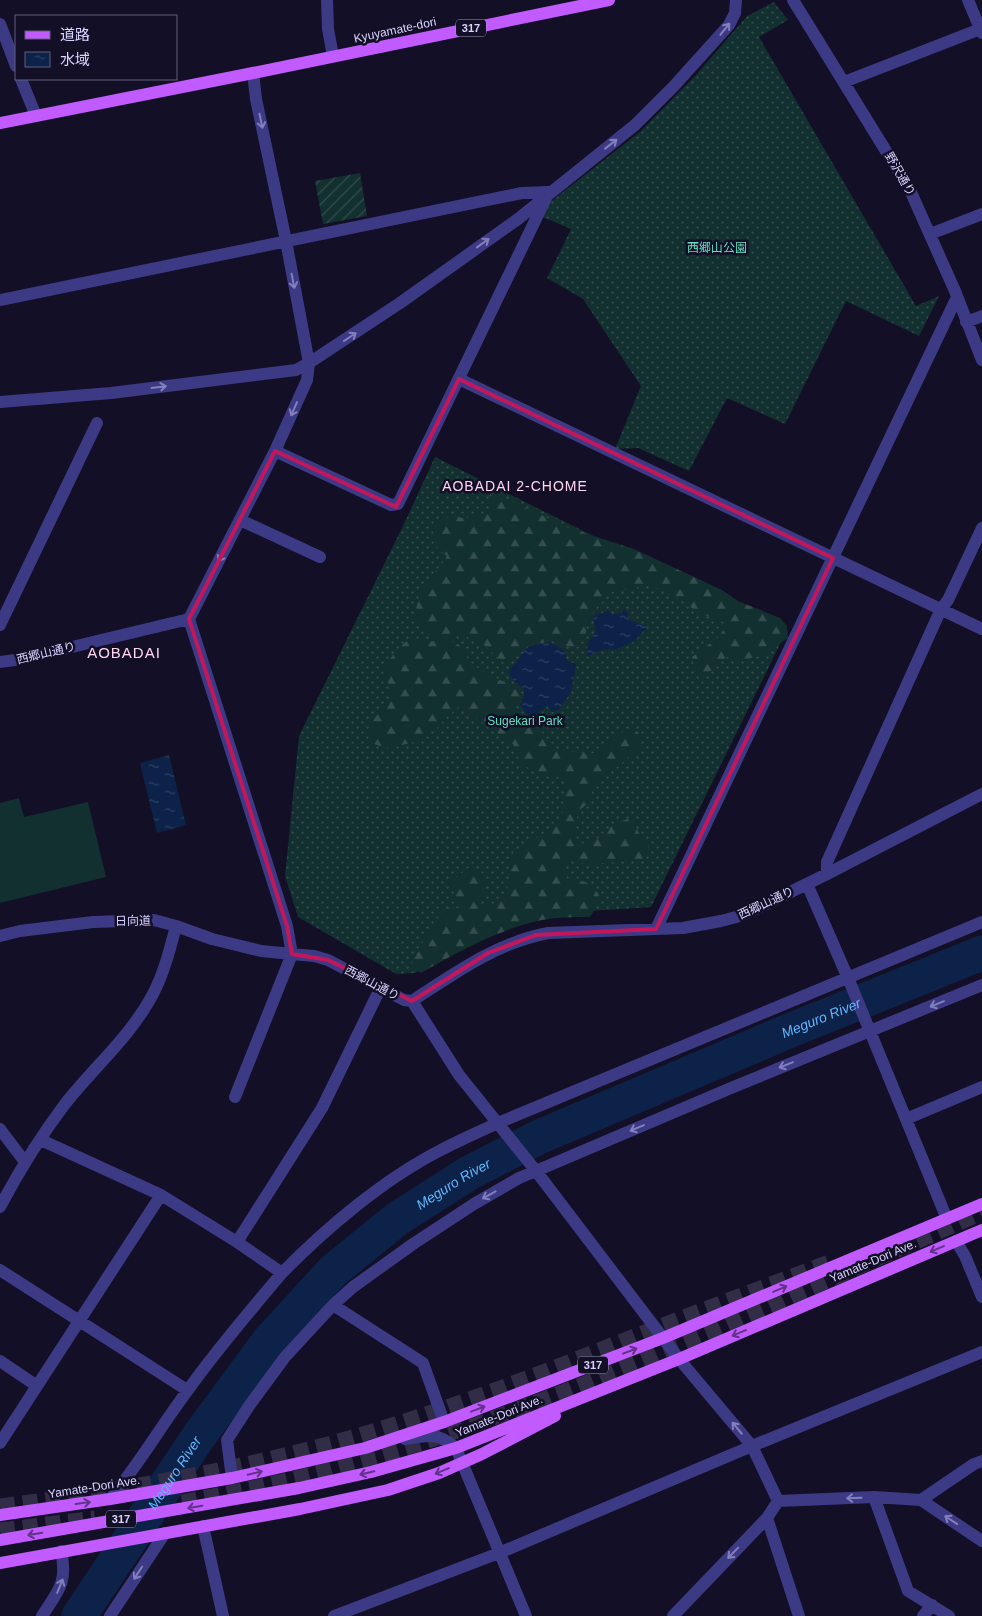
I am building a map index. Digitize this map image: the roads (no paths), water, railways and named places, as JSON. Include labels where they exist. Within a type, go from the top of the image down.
[{"type":"main road","name":"Kyuyamate-dori","points":[[333,56],[609,0]]},
{"type":"main road","name":"317","points":[[0,123],[333,56]]},
{"type":"main road","name":"Yamate-Dori Ave.","points":[[0,1515],[110,1499],[232,1478],[365,1448],[444,1422],[662,1338],[982,1204]]},
{"type":"main road","name":"Yamate-Dori Ave.","points":[[0,1540],[299,1488],[414,1461],[456,1448],[679,1359],[982,1230]]},
{"type":"main road","name":"317","points":[[61,1551],[300,1509],[388,1490],[462,1463],[513,1439],[610,1386]]},
{"type":"main road","points":[[0,1563],[61,1551]]},
{"type":"street","points":[[328,0],[328,29],[333,56]]},
{"type":"street","points":[[0,402],[111,393],[296,370],[309,363],[400,303],[518,219],[549,192],[635,125],[674,86],[729,25],[735,13],[736,0]]},
{"type":"street","name":"野沢通り","points":[[793,0],[905,181],[930,234],[982,360]]},
{"type":"street","points":[[844,82],[981,31],[968,0]]},
{"type":"street","points":[[0,24],[15,63]]},
{"type":"street","points":[[235,1097],[292,954],[287,926],[189,619],[275,451],[307,380],[309,363],[256,99],[253,73]]},
{"type":"street","points":[[21,80],[36,116]]},
{"type":"street","points":[[0,300],[522,193],[549,192]]},
{"type":"street","points":[[275,451],[391,505],[398,504],[549,192]]},
{"type":"street","points":[[930,234],[982,214]]},
{"type":"street","points":[[656,930],[957,297]]},
{"type":"street","points":[[966,322],[982,316]]},
{"type":"street","points":[[459,379],[982,629]]},
{"type":"street","points":[[0,625],[98,423]]},
{"type":"street","points":[[240,520],[320,557]]},
{"type":"street","points":[[827,874],[827,862],[941,610],[948,600],[982,528]]},
{"type":"street","name":"西郷山通り","points":[[0,662],[22,659],[189,619]]},
{"type":"street","name":"西郷山通り","points":[[292,954],[314,956],[328,960],[396,997],[412,1001],[473,962],[500,948],[524,939],[548,933],[656,930],[702,926],[740,916],[827,874],[982,794]]},
{"type":"street","points":[[807,884],[850,981],[947,1219]]},
{"type":"street","name":"日向道","points":[[0,936],[20,931],[93,922],[154,920],[212,940],[261,951],[292,954]]},
{"type":"street","points":[[110,1499],[133,1470],[187,1390],[282,1274],[315,1241],[345,1215],[392,1180],[438,1151],[501,1127],[850,981],[982,922]]},
{"type":"street","points":[[0,1207],[25,1162],[65,1104],[133,1025],[153,995],[164,967],[176,926]]},
{"type":"street","points":[[232,1478],[227,1440],[249,1406],[286,1357],[332,1306],[353,1287],[474,1204],[533,1168],[731,1088],[869,1028],[982,985]]},
{"type":"street","points":[[237,1242],[322,1108],[380,989]]},
{"type":"street","points":[[412,1001],[459,1075],[533,1168],[662,1338],[752,1446],[778,1501]]},
{"type":"street","points":[[906,1118],[982,1087]]},
{"type":"street","points":[[0,1129],[25,1162]]},
{"type":"street","points":[[40,1140],[161,1196],[237,1242],[282,1274]]},
{"type":"street","points":[[0,1442],[161,1196]]},
{"type":"street","points":[[956,1241],[965,1256],[982,1297]]},
{"type":"street","points":[[0,1270],[187,1390]]},
{"type":"street","points":[[332,1306],[422,1363],[444,1422]]},
{"type":"street","points":[[334,1616],[499,1553],[752,1446],[982,1352]]},
{"type":"street","points":[[0,1361],[37,1386]]},
{"type":"street","points":[[365,1448],[431,1435],[440,1437],[456,1448],[526,1616]]},
{"type":"street","points":[[921,1500],[974,1464],[982,1461]]},
{"type":"street","points":[[778,1501],[874,1497],[921,1500],[982,1541]]},
{"type":"street","points":[[874,1497],[908,1591],[949,1616]]},
{"type":"street","points":[[673,1616],[766,1518],[778,1501]]},
{"type":"street","points":[[766,1518],[799,1616]]},
{"type":"street","points":[[203,1526],[222,1616]]},
{"type":"street","points":[[110,1616],[161,1533]]},
{"type":"street","points":[[42,1616],[62,1585],[64,1564],[61,1551]]},
{"type":"street","points":[[923,1616],[932,1606]]},
{"type":"water","points":[[624,610],[628,613],[630,619],[647,628],[633,642],[617,649],[602,650],[588,656],[586,653],[589,641],[596,632],[594,616],[608,611],[613,615]]},
{"type":"water","points":[[550,642],[564,650],[567,661],[576,664],[571,692],[559,710],[552,712],[547,706],[531,719],[520,705],[524,696],[524,689],[510,677],[509,671],[528,647]]},
{"type":"water","points":[[169,755],[186,825],[157,833],[140,763]]},
{"type":"waterway","name":"Meguro River","points":[[79,1616],[199,1436],[269,1341],[333,1271],[397,1219],[469,1173],[539,1137],[791,1030],[982,953]]},
{"type":"tunnel","points":[[182,1502],[339,1467],[400,1450],[501,1415],[640,1361],[982,1213]]},
{"type":"tunnel","points":[[0,1506],[127,1487],[252,1463],[373,1431],[448,1407],[522,1380],[832,1261]]},
{"type":"tunnel","points":[[0,1530],[95,1518]]},
{"type":"district","name":"AOBADAI 2-CHOME","points":[[515,486]]},
{"type":"district","name":"AOBADAI","points":[[124,652]]},
{"type":"park label","name":"西郷山公園","points":[[717,248]]},
{"type":"park label","name":"Sugekari Park","points":[[525,721]]}]
